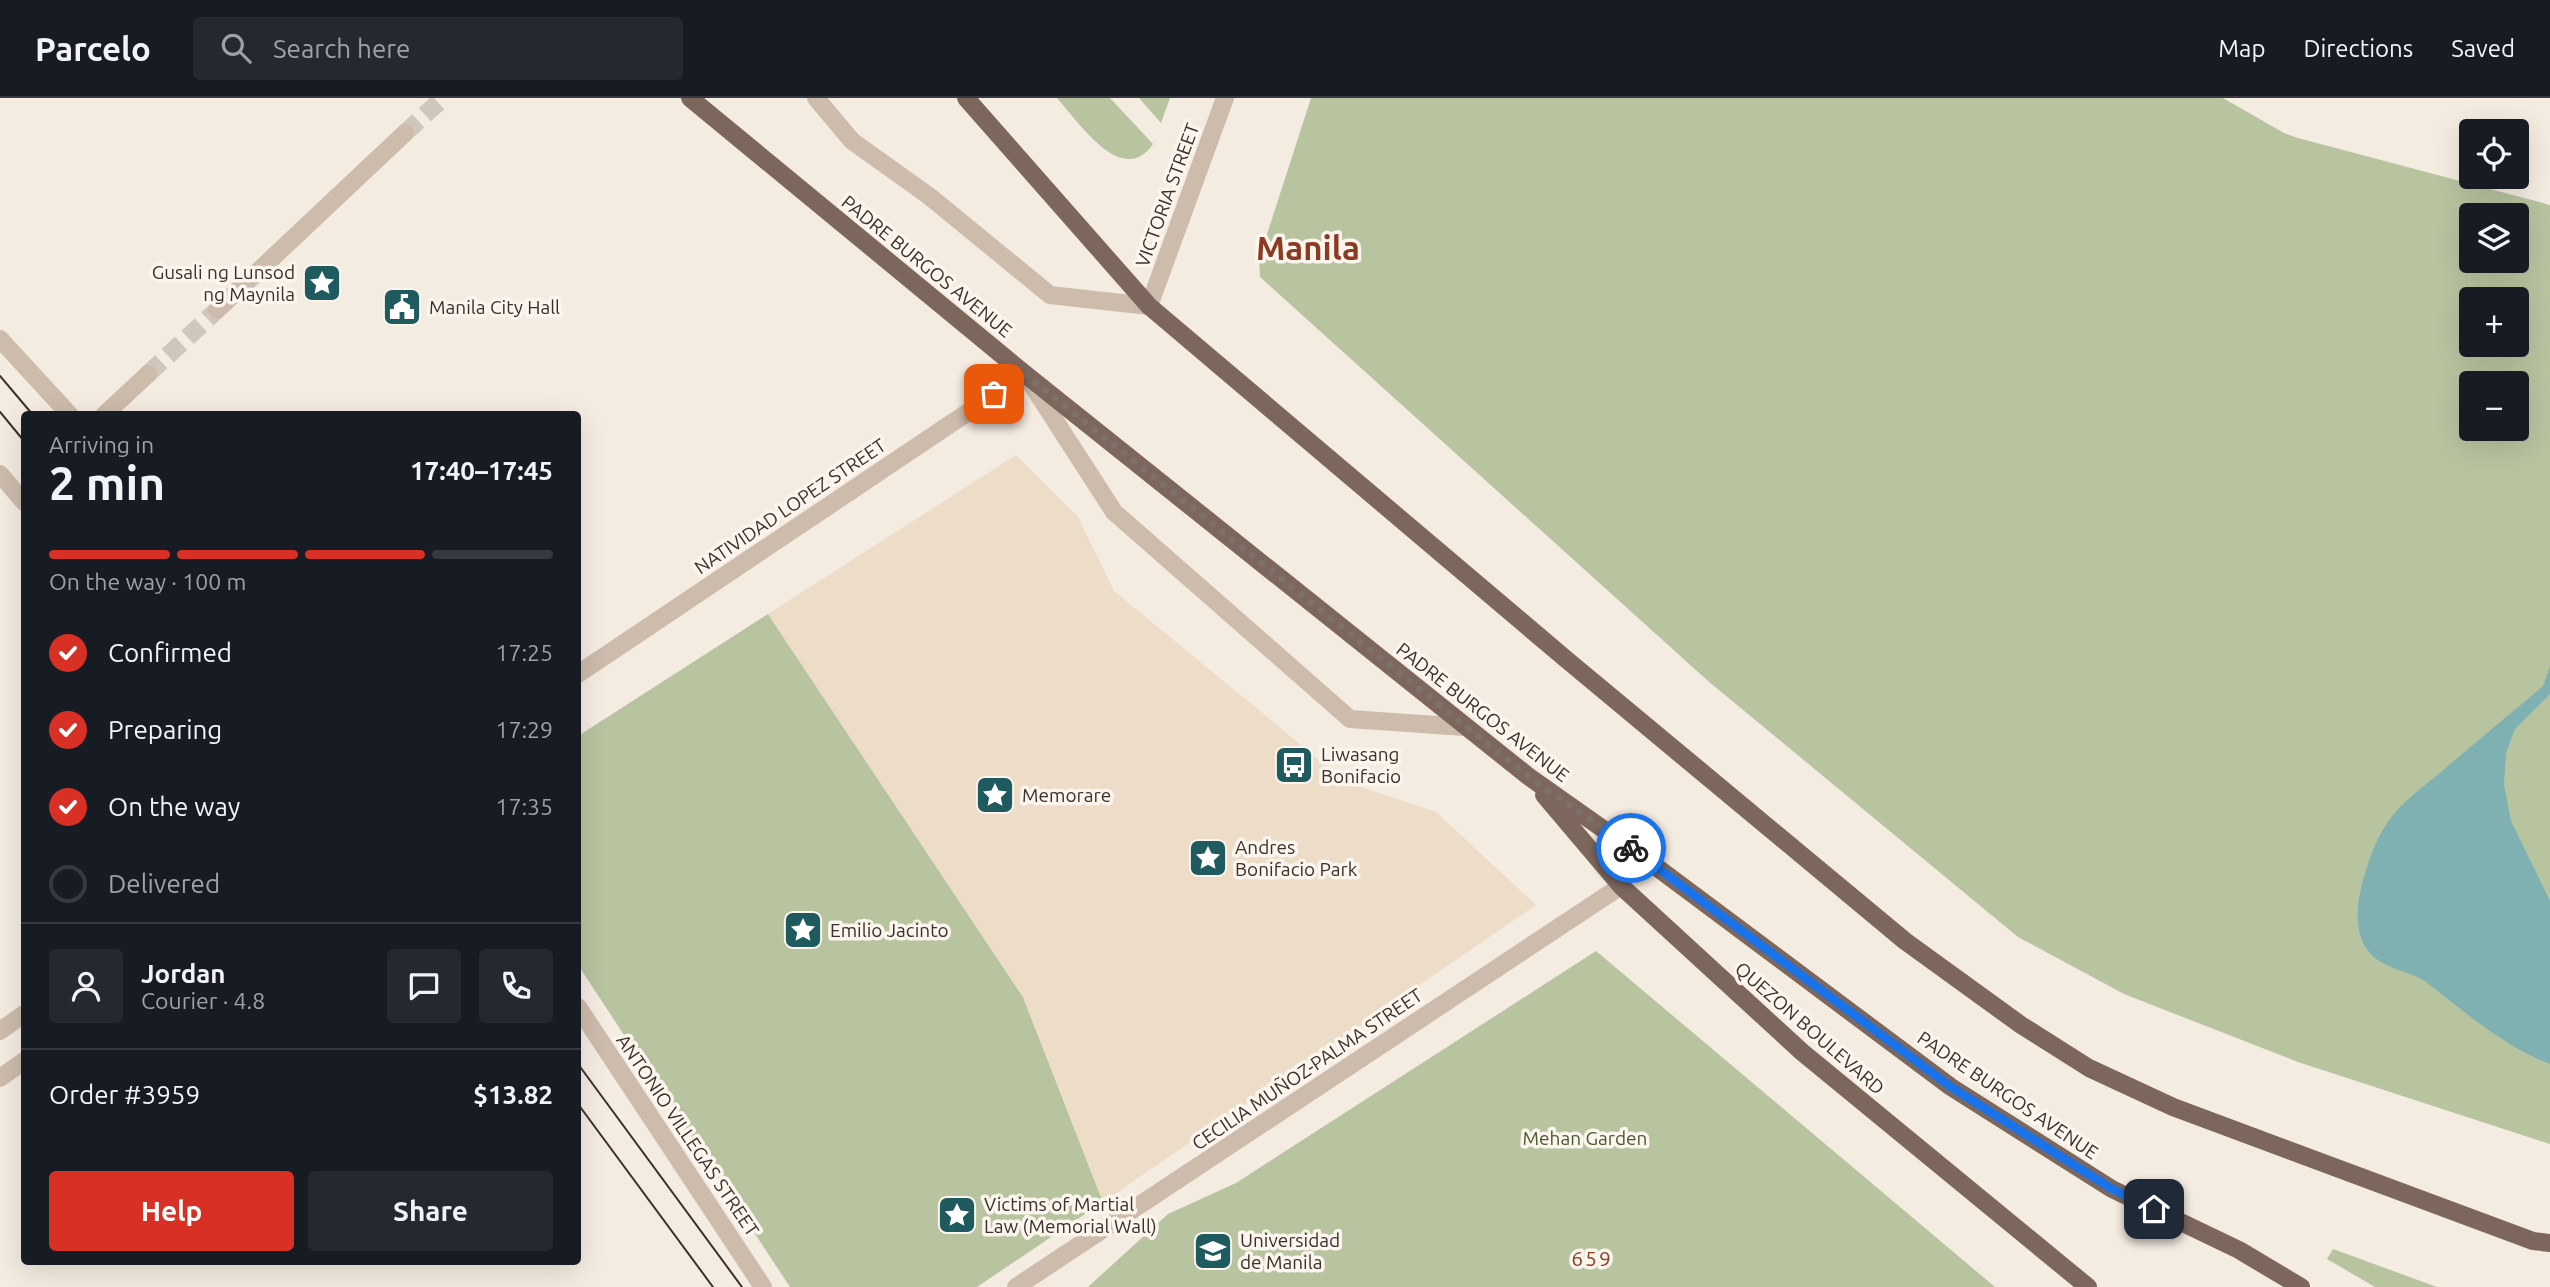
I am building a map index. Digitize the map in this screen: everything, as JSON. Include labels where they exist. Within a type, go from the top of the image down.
[{"type":"main road","name":"PADRE BURGOS AVENUE","points":[[690,98],[1025,374],[1528,776],[1647,860],[1951,1087],[2112,1189],[2238,1250],[2301,1287]]},
{"type":"main road","points":[[954,98],[980,115]]},
{"type":"main road","points":[[966,98],[1149,306],[1556,651],[1905,941],[2021,1025],[2089,1068],[2173,1107],[2542,1242],[2550,1251]]},
{"type":"main road","name":"QUEZON BOULEVARD","points":[[1528,776],[1621,886],[1802,1052],[2088,1287]]},
{"type":"street","points":[[816,98],[852,141],[929,196],[1050,295],[1149,306]]},
{"type":"street","name":"VICTORIA STREET","points":[[1149,306],[1225,98]]},
{"type":"street","points":[[217,310],[405,133]]},
{"type":"street","points":[[0,339],[65,411]]},
{"type":"street","points":[[108,411],[148,374]]},
{"type":"street","name":"NATIVIDAD LOPEZ STREET","points":[[581,672],[1025,374]]},
{"type":"street","points":[[1025,374],[1114,512],[1350,719],[1465,727]]},
{"type":"street","points":[[0,474],[21,492]]},
{"type":"street","name":"CECILIA MUÑOZ-PALMA STREET","points":[[1016,1287],[1621,886]]},
{"type":"street","name":"ANTONIO VILLEGAS STREET","points":[[581,1012],[763,1287]]},
{"type":"street","points":[[0,1031],[21,1016]]},
{"type":"street","points":[[0,1078],[21,1064]]},
{"type":"green space","points":[[1057,98],[1110,98],[1153,144],[1141,156],[1128,159],[1115,155],[1088,135]]},
{"type":"green space","points":[[1139,98],[1170,98],[1161,123]]},
{"type":"green space","points":[[1311,98],[2223,98],[2284,133],[2298,138],[2459,181],[2459,189],[2490,189],[2550,205],[2550,1144],[2298,1062],[2124,994],[2018,937],[1708,681],[1260,277],[1259,259]]},
{"type":"green space","points":[[768,614],[1023,997],[1103,1202],[977,1287],[790,1287],[581,970],[581,734]]},
{"type":"green space","name":"Mehan Garden","points":[[1596,951],[1995,1287],[1088,1287],[1168,1214],[1236,1183]]},
{"type":"green space","points":[[2333,1249],[2437,1287],[2375,1287],[2327,1259]]},
{"type":"shaded area","name":"Andres Bonifacio Park","points":[[1016,455],[1078,517],[1114,591],[1346,782],[1436,812],[1536,905],[1103,1202],[1023,997],[768,614]]},
{"type":"water","points":[[2550,666],[2550,694],[2515,729],[2506,753],[2504,784],[2511,821],[2550,901],[2550,1064],[2500,1038],[2426,982],[2376,959],[2362,941],[2358,912],[2361,888],[2370,859],[2377,840],[2392,816],[2412,796],[2543,686]]},
{"type":"tunnel","points":[[405,133],[443,98]]},
{"type":"tunnel","points":[[148,374],[217,310]]},
{"type":"tram line","points":[[0,376],[30,411]]},
{"type":"tram line","points":[[0,412],[21,437]]},
{"type":"tram line","points":[[581,1068],[742,1287]]},
{"type":"tram line","points":[[581,1108],[713,1287]]},
{"type":"way so far","points":[[994,394],[1025,374],[1528,776],[1631,848]]},
{"type":"place","name":"Gusali ng Lunsod ng Maynila","points":[[322,283]]},
{"type":"place","name":"Manila City Hall","points":[[402,307]]},
{"type":"place","name":"Liwasang Bonifacio","points":[[1294,765]]},
{"type":"place","name":"Memorare","points":[[995,795]]},
{"type":"place","name":"Andres Bonifacio Park","points":[[1208,858]]},
{"type":"place","name":"Emilio Jacinto","points":[[803,930]]},
{"type":"place","name":"Victims of Martial Law (Memorial Wall)","points":[[957,1215]]},
{"type":"place","name":"Universidad de Manila","points":[[1213,1251]]},
{"type":"district","name":"Manila","points":[[1308,247]]},
{"type":"district","name":"659","points":[[1592,1258]]},
{"type":"route","points":[[1631,848],[1951,1087],[2112,1189],[2154,1209]]}]
